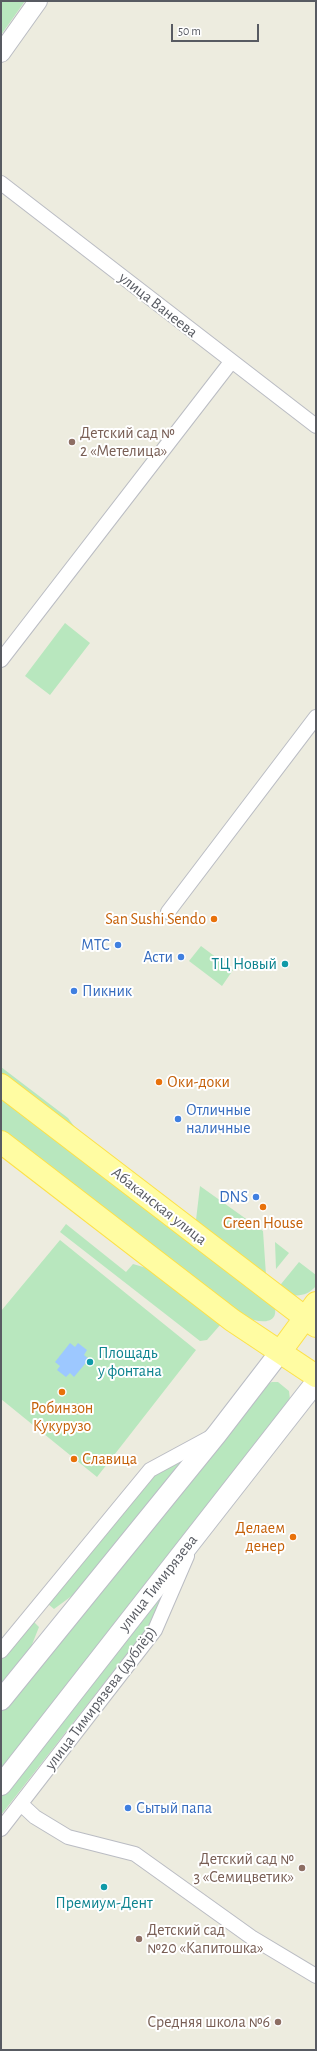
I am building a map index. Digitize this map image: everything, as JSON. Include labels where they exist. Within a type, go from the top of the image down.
[{"type":"main road","name":"Абаканская улица","points":[[1,1085],[312,1316]]},
{"type":"main road","points":[[1,1142],[232,1320],[316,1376]]},
{"type":"main road","points":[[1,1700],[217,1434],[280,1352],[312,1316]]},
{"type":"main road","name":"улица Тимирязева","points":[[1,1785],[316,1382]]},
{"type":"street","points":[[1,53],[38,1]]},
{"type":"street","name":"улица Ванеева","points":[[1,183],[231,362],[316,426]]},
{"type":"street","points":[[1,660],[231,362]]},
{"type":"street","points":[[168,912],[316,717]]},
{"type":"street","points":[[1,1651],[150,1470],[217,1434]]},
{"type":"street","name":"улица Тимирязева (дублёр)","points":[[1,1829],[155,1630],[196,1536]]},
{"type":"street","points":[[21,1804],[35,1817],[68,1837],[135,1854],[251,1937],[316,1976]]},
{"type":"green space","points":[[1,1],[25,1],[1,35]]},
{"type":"green space","points":[[65,623],[90,643],[50,695],[25,676]]},
{"type":"green space","points":[[201,946],[233,970],[222,986],[189,961]]},
{"type":"green space","points":[[1,1067],[68,1118],[85,1141],[1,1077]]},
{"type":"green space","points":[[1,1096],[274,1304],[274,1316],[267,1321],[256,1321],[245,1317],[1,1131]]},
{"type":"green space","points":[[200,1186],[263,1231],[266,1275],[208,1236],[196,1220]]},
{"type":"green space","points":[[66,1224],[126,1272],[133,1264],[150,1269],[221,1324],[207,1340],[200,1341],[60,1232]]},
{"type":"green space","points":[[60,1240],[196,1350],[97,1477],[1,1399],[1,1311]]},
{"type":"green space","points":[[275,1242],[289,1253],[276,1269]]},
{"type":"green space","points":[[299,1262],[316,1275],[316,1286],[312,1290],[302,1295],[287,1294],[277,1289]]},
{"type":"green space","points":[[272,1382],[278,1382],[289,1391],[290,1400],[1,1771],[1,1708],[264,1385]]},
{"type":"green space","points":[[187,1455],[73,1595],[54,1609],[48,1604],[34,1622],[39,1627],[31,1647],[1,1683],[1,1657],[146,1479]]},
{"type":"green space","points":[[174,1569],[151,1623],[1,1815],[1,1792]]},
{"type":"water","points":[[70,1343],[75,1347],[78,1343],[87,1350],[84,1355],[89,1359],[74,1377],[70,1373],[66,1377],[57,1370],[60,1366],[55,1362]]},
{"type":"place","name":"Детский сад № 2 «Метелица»","points":[[72,442]]},
{"type":"place","name":"San Sushi Sendo","points":[[214,919]]},
{"type":"place","name":"МТС","points":[[118,945]]},
{"type":"place","name":"Асти","points":[[181,957]]},
{"type":"place","name":"ТЦ Новый","points":[[285,964]]},
{"type":"place","name":"Пикник","points":[[74,991]]},
{"type":"place","name":"Оки-доки","points":[[159,1082]]},
{"type":"place","name":"Отличные наличные","points":[[178,1119]]},
{"type":"place","name":"DNS","points":[[256,1197]]},
{"type":"place","name":"Green House","points":[[263,1207]]},
{"type":"place","name":"Площадь у фонтана","points":[[90,1362]]},
{"type":"place","name":"Робинзон Кукурузо","points":[[62,1392]]},
{"type":"place","name":"Славица","points":[[74,1459]]},
{"type":"place","name":"Делаем денер","points":[[293,1537]]},
{"type":"place","name":"Сытый папа","points":[[128,1808]]},
{"type":"place","name":"Детский сад № 3 «Семицветик»","points":[[302,1868]]},
{"type":"place","name":"Премиум-Дент","points":[[104,1887]]},
{"type":"place","name":"Детский сад №20 «Капитошка»","points":[[139,1939]]},
{"type":"place","name":"Средняя школа №6","points":[[278,2022]]}]
